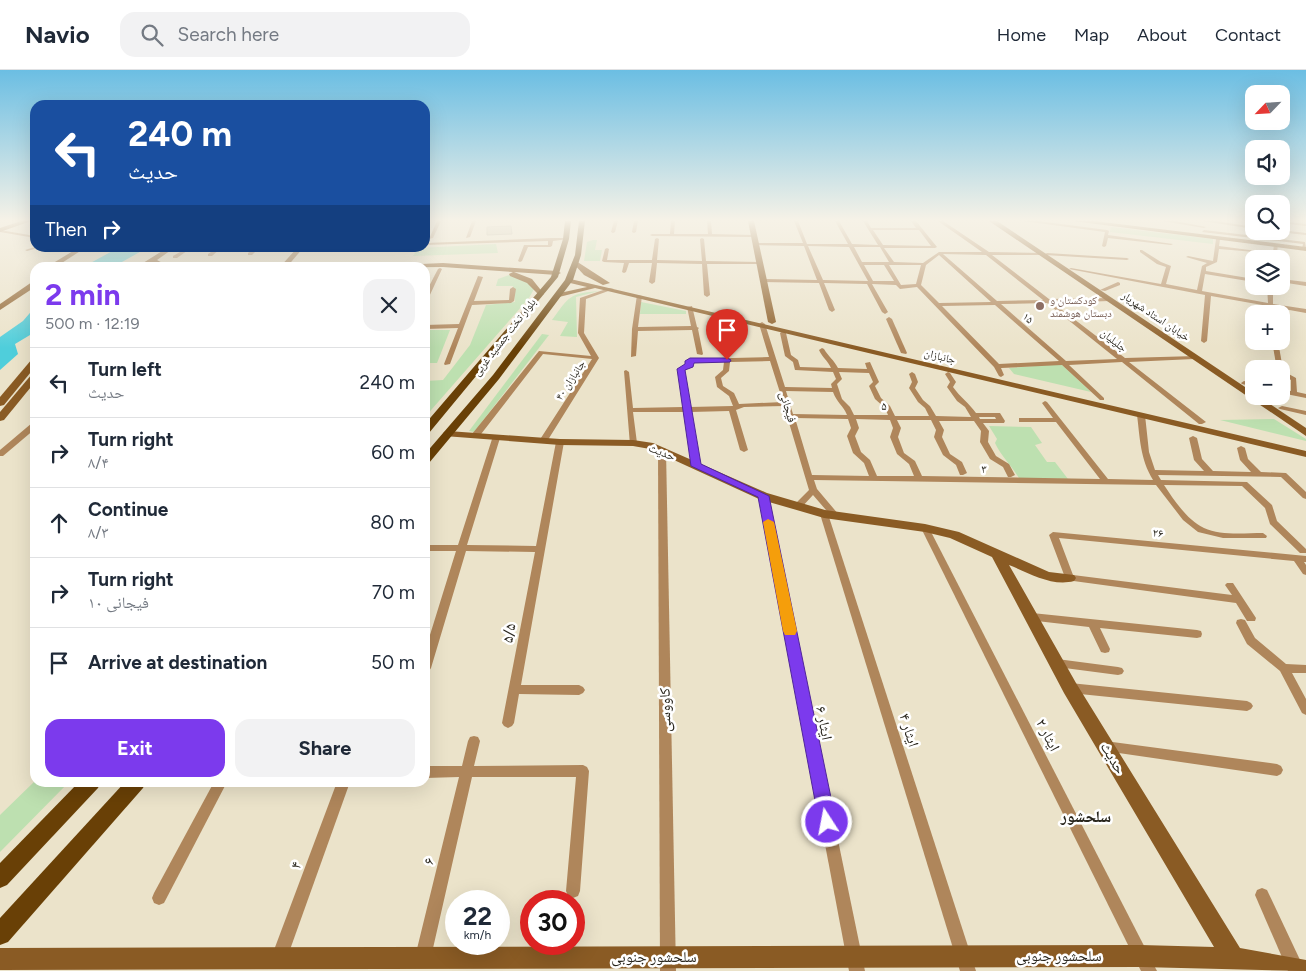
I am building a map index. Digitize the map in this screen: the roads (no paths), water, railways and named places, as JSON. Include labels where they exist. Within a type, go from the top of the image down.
[{"type":"main road","name":"بلوار تخت جمشید غربی","points":[[430,425],[540,294],[555,275],[559,263]]},
{"type":"main road","name":"بلوار تخت جمشید غربی","points":[[430,455],[519,347],[558,296],[570,278],[576,263]]},
{"type":"main road","points":[[555,275],[570,278]]},
{"type":"main road","points":[[498,346],[519,347]]},
{"type":"main road","points":[[0,878],[87,787]]},
{"type":"main road","points":[[0,934],[132,787]]},
{"type":"street","points":[[430,270],[516,272],[550,263]]},
{"type":"street","points":[[576,263],[606,286]]},
{"type":"street","points":[[624,272],[626,263]]},
{"type":"street","points":[[652,282],[654,263]]},
{"type":"street","points":[[704,263],[706,295]]},
{"type":"street","points":[[760,263],[772,322]]},
{"type":"street","points":[[813,263],[832,310]]},
{"type":"street","points":[[860,263],[884,312]]},
{"type":"street","points":[[885,263],[900,287],[918,285]]},
{"type":"street","points":[[893,263],[924,264],[918,285]]},
{"type":"street","name":"۱۵","points":[[950,263],[1062,361],[1102,399]]},
{"type":"street","name":"جلیلیان","points":[[999,263],[1202,422]]},
{"type":"street","name":"خیابان استاد شهریار","points":[[1057,263],[1306,433]]},
{"type":"street","name":"خیابان استاد شهریار","points":[[1060,263],[1244,383]]},
{"type":"street","points":[[1159,263],[1169,266],[1163,286]]},
{"type":"street","points":[[1199,292],[1204,266],[1212,263]]},
{"type":"street","points":[[430,265],[555,275]]},
{"type":"street","points":[[430,290],[440,269]]},
{"type":"street","points":[[1071,269],[1270,305],[1270,295]]},
{"type":"street","points":[[1127,280],[1130,270]]},
{"type":"street","points":[[516,272],[536,286],[540,294]]},
{"type":"street","points":[[1203,272],[1245,279]]},
{"type":"street","points":[[447,364],[480,277]]},
{"type":"street","name":"جانبازان","points":[[570,278],[904,353],[949,369],[1001,376],[1306,446]]},
{"type":"street","points":[[2,304],[30,280]]},
{"type":"street","points":[[1290,281],[1306,284]]},
{"type":"street","points":[[764,282],[897,283]]},
{"type":"street","points":[[1103,290],[1118,284]]},
{"type":"street","points":[[918,285],[997,366],[1001,376]]},
{"type":"street","points":[[558,296],[574,291],[606,286]]},
{"type":"street","name":"جانبازان","points":[[606,286],[639,296],[674,301],[690,307],[1306,454]]},
{"type":"street","name":"۴۰ جانبازان","points":[[543,441],[596,358],[581,333],[583,298],[606,286]]},
{"type":"street","points":[[2,304],[30,287]]},
{"type":"street","points":[[470,302],[512,301],[513,289]]},
{"type":"street","points":[[1204,341],[1208,294]]},
{"type":"street","points":[[633,356],[634,329],[639,296]]},
{"type":"street","points":[[938,305],[1109,299]]},
{"type":"street","points":[[690,307],[700,354]]},
{"type":"street","points":[[1290,309],[1306,312]]},
{"type":"street","points":[[889,319],[904,353]]},
{"type":"street","name":"فیجانی","points":[[762,324],[813,490]]},
{"type":"street","points":[[430,327],[461,326]]},
{"type":"street","points":[[634,329],[696,328]]},
{"type":"street","points":[[783,332],[788,356],[796,362],[797,369],[871,371]]},
{"type":"street","points":[[822,350],[825,356],[832,362],[839,379],[834,384],[840,400],[848,408],[855,428],[851,436],[857,453],[867,462],[874,478]]},
{"type":"street","points":[[475,436],[541,352],[596,358]]},
{"type":"street","points":[[997,366],[1062,361],[1194,358]]},
{"type":"street","points":[[696,466],[689,409],[681,369],[690,366],[690,361],[773,359]]},
{"type":"street","points":[[727,360],[726,371],[718,377],[720,387],[728,390],[734,398],[734,408],[744,450]]},
{"type":"street","points":[[868,363],[876,382],[872,386],[878,399],[888,407],[897,428],[894,437],[902,454],[912,463],[919,479]]},
{"type":"street","points":[[0,403],[30,367]]},
{"type":"street","points":[[949,369],[953,382],[950,388],[959,400],[967,406],[985,431],[984,442],[993,457],[1006,466],[1010,475]]},
{"type":"street","points":[[626,372],[633,443]]},
{"type":"street","points":[[912,374],[915,382],[912,388],[920,401],[928,407],[934,418],[940,430],[938,436],[947,455],[959,464],[963,472]]},
{"type":"street","points":[[1290,377],[1294,379],[1294,394]]},
{"type":"street","points":[[0,418],[30,382]]},
{"type":"street","points":[[782,389],[836,390]]},
{"type":"street","points":[[1290,393],[1306,396]]},
{"type":"street","points":[[1045,403],[1106,482]]},
{"type":"street","points":[[630,410],[734,408],[743,405],[787,404]]},
{"type":"street","points":[[1278,405],[1306,424]]},
{"type":"street","points":[[1282,408],[1306,413]]},
{"type":"street","points":[[1141,415],[1146,459],[1158,482],[1191,523],[1199,529],[1213,533],[1263,536]]},
{"type":"street","name":"۵","points":[[790,416],[976,418]]},
{"type":"street","points":[[1022,420],[1059,420]]},
{"type":"street","points":[[0,454],[30,429]]},
{"type":"street","name":"حدیث","points":[[448,434],[560,442],[633,443],[653,446],[763,496],[830,514],[925,528],[954,535],[1047,576],[1069,578]]},
{"type":"street","points":[[430,652],[496,438]]},
{"type":"street","points":[[1193,438],[1198,460],[1212,474]]},
{"type":"street","name":"۵/۵","points":[[508,723],[560,442]]},
{"type":"street","points":[[1241,448],[1244,460],[1259,475]]},
{"type":"street","name":"کاووسی","points":[[662,450],[668,964]]},
{"type":"street","points":[[1153,472],[1283,475],[1306,496]]},
{"type":"street","name":"۳","points":[[809,477],[1244,484],[1269,507],[1273,522],[1302,556],[1306,572]]},
{"type":"street","points":[[798,506],[813,490],[830,514]]},
{"type":"street","name":"ایثار ۶","points":[[763,496],[855,964]]},
{"type":"street","name":"ایثار ۴","points":[[830,514],[965,964]]},
{"type":"street","name":"ایثار ۲","points":[[925,528],[1145,963]]},
{"type":"street","name":"۲۶","points":[[1069,578],[1053,535],[1302,556]]},
{"type":"street","points":[[430,548],[540,549]]},
{"type":"street","name":"حدیث","points":[[998,556],[1070,688],[1237,964]]},
{"type":"street","points":[[1069,578],[1240,600]]},
{"type":"street","points":[[1230,584],[1240,600],[1251,641],[1284,668],[1306,710]]},
{"type":"street","points":[[1032,617],[1197,634]]},
{"type":"street","points":[[1092,623],[1105,649]]},
{"type":"street","points":[[1057,664],[1118,671]]},
{"type":"street","points":[[1284,668],[1306,669]]},
{"type":"street","points":[[1070,688],[1247,706]]},
{"type":"street","points":[[514,689],[580,690]]},
{"type":"street","name":"۶","points":[[423,958],[474,741]]},
{"type":"street","points":[[1105,746],[1277,770]]},
{"type":"street","points":[[430,772],[583,771],[573,890]]},
{"type":"street","points":[[159,898],[218,787]]},
{"type":"street","name":"۴","points":[[278,958],[342,787]]},
{"type":"street","points":[[1262,895],[1301,970]]},
{"type":"street","name":"سلحشور جنوبی","points":[[0,959],[423,958],[668,964],[1145,963],[1237,964],[1301,970]]},
{"type":"water","points":[[30,313],[30,335],[15,344],[18,354],[0,370],[0,337],[23,321]]},
{"type":"place","name":"کودکستان و دبستان هوشمند","points":[[1040,306]]},
{"type":"district","name":"سلحشور","points":[[1086,816]]}]
